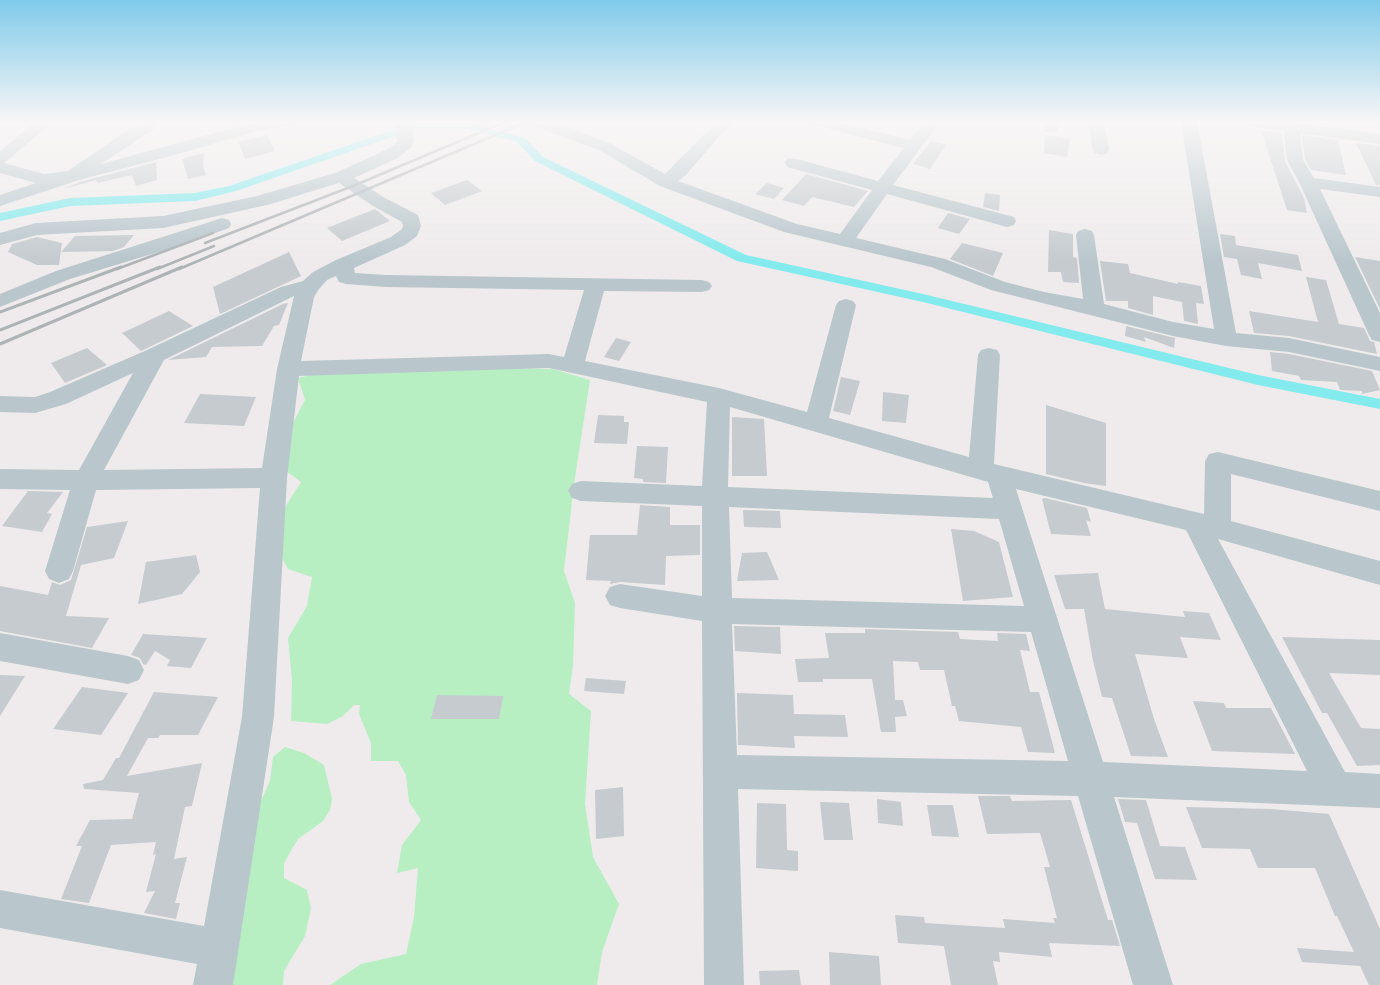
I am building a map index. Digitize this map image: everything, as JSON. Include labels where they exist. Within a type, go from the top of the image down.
[{"type":"street","points":[[3,168],[44,179],[74,176],[85,168]]},
{"type":"street","points":[[0,202],[74,176],[105,168]]},
{"type":"street","points":[[0,239],[36,229],[163,222],[213,213],[341,177],[361,168]]},
{"type":"street","points":[[642,168],[666,182],[767,220],[844,241],[938,263],[998,286],[1042,298],[1094,308],[1173,328],[1248,342],[1290,346],[1380,364]]},
{"type":"street","points":[[666,182],[683,168]]},
{"type":"street","points":[[811,168],[1007,221]]},
{"type":"street","points":[[844,241],[860,222],[896,168]]},
{"type":"street","points":[[1197,168],[1226,338]]},
{"type":"street","points":[[1300,168],[1380,335]]},
{"type":"street","points":[[213,985],[258,717],[274,478],[288,369],[304,297],[310,286],[320,276],[343,264],[398,241],[410,232],[412,226],[411,219],[379,202],[341,177]]},
{"type":"street","points":[[1308,182],[1380,192]]},
{"type":"street","points":[[0,301],[63,275],[182,239],[266,207],[283,194]]},
{"type":"street","points":[[1085,235],[1094,308]]},
{"type":"street","points":[[343,264],[346,278],[386,281],[702,286]]},
{"type":"street","points":[[572,366],[596,284]]},
{"type":"street","points":[[0,404],[35,404],[58,398],[155,356],[288,291],[310,286]]},
{"type":"street","points":[[816,424],[846,305]]},
{"type":"street","points":[[989,355],[990,473],[1008,508],[1153,985]]},
{"type":"street","points":[[59,571],[86,480],[155,356]]},
{"type":"street","points":[[288,369],[550,361],[719,396],[990,473],[1206,524],[1380,573]]},
{"type":"street","points":[[719,396],[715,497],[724,985]]},
{"type":"street","points":[[1335,789],[1206,524],[1218,461],[1380,500]]},
{"type":"street","points":[[0,479],[274,478]]},
{"type":"street","points":[[581,491],[1008,508]]},
{"type":"street","points":[[620,596],[718,612],[1042,619]]},
{"type":"street","points":[[0,647],[128,670]]},
{"type":"street","points":[[720,772],[1090,779],[1380,791]]},
{"type":"street","points":[[0,909],[218,948]]},
{"type":"green space","points":[[478,368],[553,369],[590,380],[574,484],[564,571],[575,603],[573,665],[569,694],[591,711],[585,804],[593,857],[619,904],[602,952],[597,985],[330,985],[361,964],[406,954],[414,917],[418,868],[397,873],[402,845],[421,820],[409,802],[406,775],[398,761],[371,761],[371,743],[359,714],[360,705],[354,705],[343,716],[327,724],[291,721],[292,680],[288,638],[307,606],[312,577],[288,569],[273,542],[278,518],[301,482],[287,472],[284,440],[305,400],[298,378],[315,374]]},
{"type":"green space","points":[[285,747],[304,753],[324,765],[332,799],[330,810],[323,821],[298,839],[284,863],[284,878],[307,890],[311,908],[305,936],[284,971],[283,985],[226,985],[237,905],[254,848],[258,807],[270,781],[273,757]]},
{"type":"building","points":[[133,168],[156,168],[157,180],[136,186],[132,175],[97,183],[96,180],[63,189],[80,182]]},
{"type":"building","points":[[185,168],[204,168],[206,175],[188,179]]},
{"type":"building","points":[[1273,168],[1289,168],[1304,198],[1307,213],[1287,210]]},
{"type":"building","points":[[1310,168],[1344,168],[1346,175],[1311,170]]},
{"type":"building","points":[[1368,168],[1380,168],[1380,185],[1376,185]]},
{"type":"building","points":[[806,174],[868,191],[854,207],[812,197],[804,206],[782,200]]},
{"type":"building","points":[[467,180],[482,191],[445,205],[431,193]]},
{"type":"building","points":[[767,183],[784,188],[774,199],[755,194]]},
{"type":"building","points":[[985,193],[1000,195],[999,211],[983,207]]},
{"type":"building","points":[[375,209],[390,221],[342,241],[327,228]]},
{"type":"building","points":[[948,213],[970,219],[959,234],[938,228]]},
{"type":"building","points":[[1049,230],[1073,234],[1073,257],[1077,258],[1079,283],[1063,282],[1061,272],[1048,272]]},
{"type":"building","points":[[1220,234],[1235,236],[1236,245],[1298,255],[1302,271],[1258,263],[1262,279],[1241,275],[1237,259],[1224,257]]},
{"type":"building","points":[[134,235],[124,247],[113,251],[61,252],[75,236]]},
{"type":"building","points":[[37,237],[62,243],[59,265],[37,265],[8,252],[12,244]]},
{"type":"building","points":[[962,243],[1003,253],[993,276],[950,259]]},
{"type":"building","points":[[289,252],[301,276],[220,314],[213,287]]},
{"type":"building","points":[[1355,257],[1380,261],[1380,309]]},
{"type":"building","points":[[1100,261],[1128,264],[1130,273],[1178,284],[1178,282],[1201,286],[1204,304],[1196,303],[1198,324],[1184,321],[1182,302],[1153,296],[1153,315],[1128,308],[1128,301],[1106,301]]},
{"type":"building","points":[[1306,277],[1326,280],[1339,324],[1364,328],[1370,341],[1374,342],[1377,354],[1289,336],[1254,333],[1249,311],[1318,322]]},
{"type":"building","points":[[288,303],[279,325],[274,326],[262,346],[212,347],[206,357],[168,360],[283,304]]},
{"type":"building","points":[[169,311],[193,326],[141,351],[122,333]]},
{"type":"building","points":[[1126,326],[1175,338],[1174,348],[1144,337],[1146,342],[1125,336]]},
{"type":"building","points":[[616,338],[631,342],[619,361],[604,357]]},
{"type":"building","points":[[87,348],[107,365],[65,383],[51,363]]},
{"type":"building","points":[[1270,352],[1289,354],[1372,371],[1380,390],[1362,394],[1362,391],[1340,390],[1337,382],[1301,380],[1299,376],[1272,371]]},
{"type":"building","points":[[841,377],[860,381],[850,415],[833,411]]},
{"type":"building","points":[[883,392],[909,395],[906,423],[882,421]]},
{"type":"building","points":[[200,394],[256,397],[244,426],[184,423]]},
{"type":"building","points":[[1046,405],[1106,423],[1106,486],[1046,474]]},
{"type":"building","points":[[598,415],[624,416],[624,422],[629,422],[627,444],[594,443]]},
{"type":"building","points":[[732,417],[764,419],[767,476],[732,476]]},
{"type":"building","points":[[637,446],[668,447],[666,483],[643,482],[643,479],[634,478]]},
{"type":"building","points":[[28,491],[63,492],[47,513],[52,514],[42,532],[2,526]]},
{"type":"building","points":[[1045,498],[1087,508],[1091,522],[1086,520],[1091,536],[1051,534],[1042,499]]},
{"type":"building","points":[[640,505],[670,507],[670,525],[700,525],[700,555],[666,556],[665,585],[620,582],[610,584],[611,581],[586,580],[590,535],[637,535]]},
{"type":"building","points":[[743,510],[780,511],[781,528],[744,527]]},
{"type":"building","points":[[128,521],[114,558],[81,565],[66,616],[109,618],[92,648],[0,631],[0,586],[48,595],[52,582],[60,585],[71,580],[87,527]]},
{"type":"building","points":[[951,529],[974,531],[999,542],[1013,597],[963,601]]},
{"type":"building","points":[[767,552],[779,580],[737,581],[742,553]]},
{"type":"building","points":[[196,555],[200,572],[182,594],[138,604],[146,562]]},
{"type":"building","points":[[1098,573],[1105,609],[1185,617],[1183,611],[1209,613],[1221,640],[1180,637],[1188,658],[1135,654],[1154,719],[1168,757],[1131,756],[1112,698],[1102,697],[1093,661],[1084,609],[1065,609],[1054,575]]},
{"type":"building","points":[[734,626],[780,627],[781,654],[735,651]]},
{"type":"building","points":[[865,629],[958,632],[960,639],[998,641],[997,633],[1026,634],[1030,651],[1020,650],[1030,692],[1039,692],[1055,753],[1028,752],[1021,727],[959,721],[955,706],[952,706],[944,670],[920,670],[918,662],[893,661],[895,700],[903,700],[907,716],[895,717],[896,732],[881,732],[872,679],[823,679],[823,682],[798,682],[795,659],[829,658],[825,633],[865,633]]},
{"type":"building","points":[[143,634],[207,638],[191,668],[167,666],[170,660],[155,651],[146,665],[143,664],[140,658],[131,655]]},
{"type":"building","points":[[1282,637],[1380,640],[1380,675],[1329,673],[1361,728],[1380,729],[1380,765],[1357,766],[1327,713],[1322,713]]},
{"type":"building","points":[[0,675],[25,676],[0,716]]},
{"type":"building","points":[[586,678],[626,681],[624,694],[584,691]]},
{"type":"building","points":[[82,687],[128,693],[101,735],[53,729]]},
{"type":"building","points":[[154,692],[218,697],[198,735],[160,735],[158,738],[148,738],[127,776],[202,763],[192,806],[185,807],[174,859],[187,857],[175,903],[180,903],[176,919],[144,913],[155,891],[146,892],[156,854],[153,855],[156,842],[111,845],[89,903],[61,899],[82,846],[76,846],[90,820],[132,819],[139,793],[84,789],[83,784],[103,780],[116,758],[119,758]]},
{"type":"building","points":[[737,693],[793,695],[794,714],[845,715],[848,737],[794,736],[795,748],[738,745]]},
{"type":"building","points":[[437,695],[503,696],[499,719],[431,719]]},
{"type":"building","points":[[1193,701],[1224,703],[1226,708],[1271,708],[1295,754],[1212,751]]},
{"type":"building","points":[[623,787],[624,836],[596,839],[595,790]]},
{"type":"building","points":[[978,796],[1010,796],[1012,801],[1071,800],[1108,920],[1112,920],[1120,946],[1049,943],[1052,957],[999,952],[1000,962],[993,961],[998,985],[951,985],[944,946],[898,943],[895,915],[924,917],[925,923],[1005,928],[1003,919],[1055,923],[1053,918],[1057,918],[1044,867],[1050,867],[1040,833],[987,834]]},
{"type":"building","points":[[877,799],[901,802],[903,826],[878,823]]},
{"type":"building","points":[[1118,799],[1146,800],[1160,846],[1185,847],[1197,880],[1155,879],[1137,823],[1125,822]]},
{"type":"building","points":[[820,802],[849,803],[853,840],[824,840]]},
{"type":"building","points":[[757,803],[786,804],[787,850],[798,851],[798,871],[756,868]]},
{"type":"building","points":[[927,805],[953,805],[959,837],[932,836]]},
{"type":"building","points":[[1186,807],[1271,809],[1329,814],[1380,929],[1380,985],[1369,985],[1360,966],[1302,962],[1297,948],[1354,952],[1337,916],[1335,916],[1315,868],[1258,868],[1250,849],[1202,848]]},
{"type":"building","points":[[829,952],[879,956],[881,985],[830,985]]},
{"type":"building","points":[[799,970],[801,985],[760,985],[759,971]]},
{"type":"waterway","points":[[0,217],[70,202],[195,197],[232,189],[296,168]]},
{"type":"waterway","points":[[558,168],[742,258],[923,298],[1258,380],[1380,404]]},
{"type":"railway","points":[[205,243],[396,168]]},
{"type":"railway","points":[[179,269],[417,168]]},
{"type":"railway","points":[[117,269],[213,233]]},
{"type":"railway","points":[[157,269],[214,246]]},
{"type":"railway","points":[[0,312],[121,267]]},
{"type":"railway","points":[[0,330],[160,267]]},
{"type":"railway","points":[[0,344],[182,267]]}]
